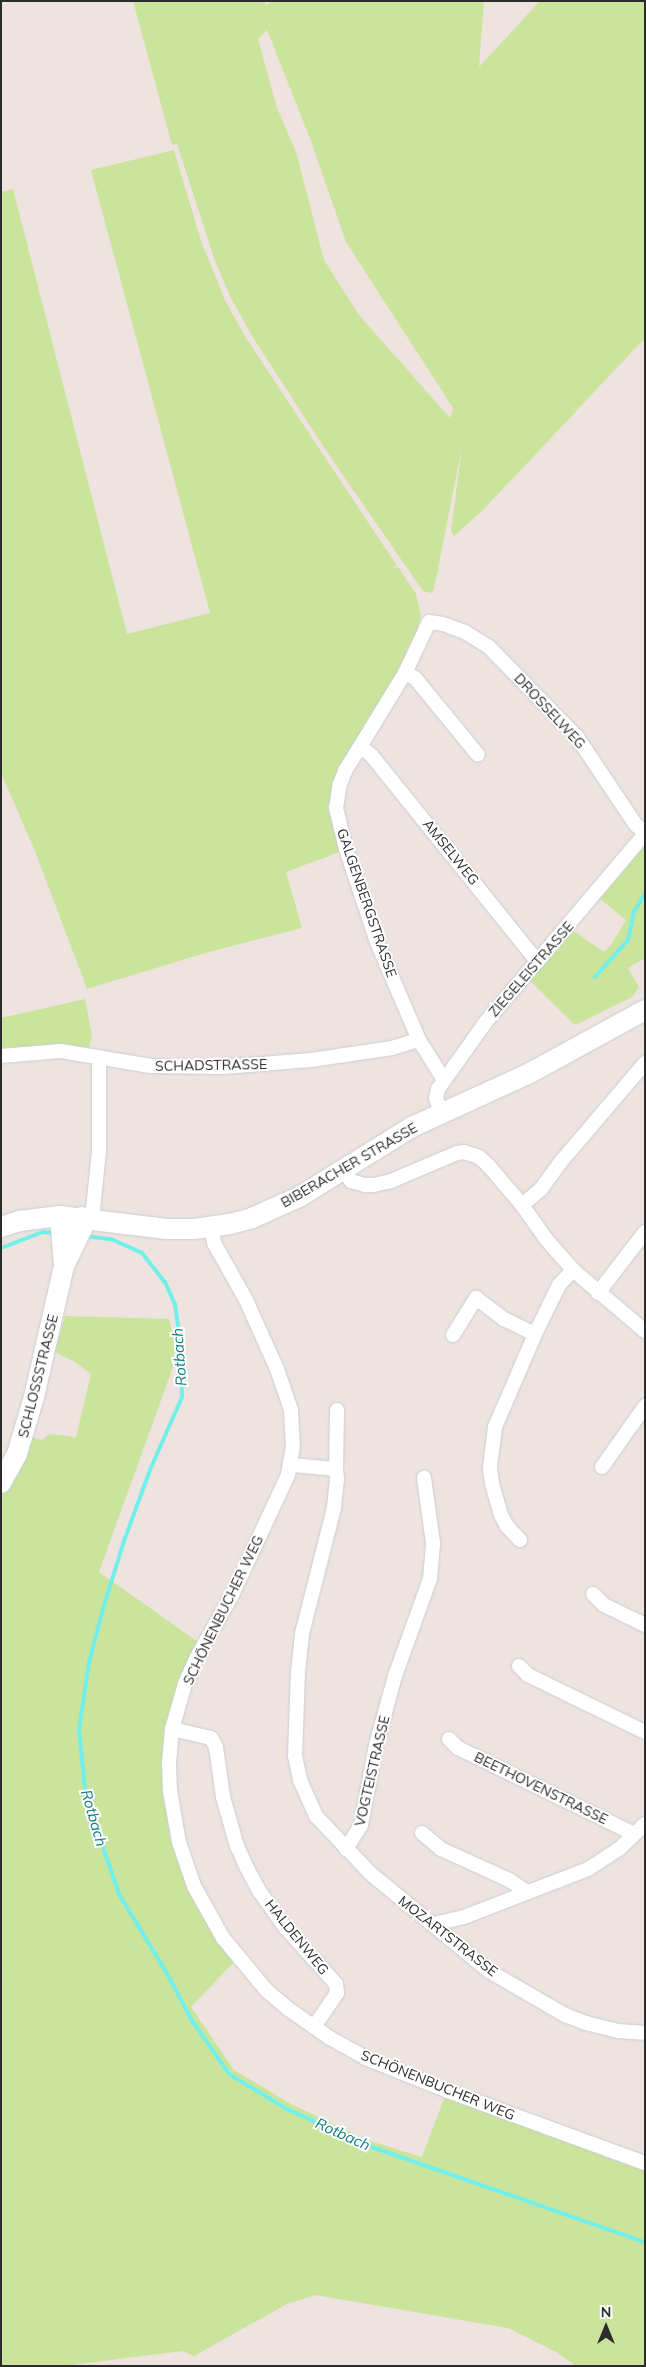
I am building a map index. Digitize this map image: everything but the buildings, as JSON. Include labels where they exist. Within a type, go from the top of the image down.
[{"type":"street","name":"GALGENBERGSTRASSE","points":[[429,622],[405,673],[340,784],[336,797],[338,818],[377,942],[419,1040],[444,1080]]},
{"type":"street","name":"DROSSELWEG","points":[[429,622],[455,627],[489,647],[577,737],[636,825],[645,833]]},
{"type":"street","points":[[405,673],[415,678],[478,755]]},
{"type":"street","name":"AMSELWEG","points":[[361,747],[378,763],[537,961]]},
{"type":"street","name":"ZIEGELEISTRASSE","points":[[441,1113],[436,1098],[444,1080],[484,1023],[645,833]]},
{"type":"street","name":"BIBERACHER STRASSE","points":[[1,1227],[19,1221],[73,1227],[166,1229],[211,1227],[252,1218],[299,1197],[384,1142],[441,1113],[530,1074],[645,1010]]},
{"type":"street","name":"SCHADSTRASSE","points":[[1,1056],[61,1051],[151,1066],[252,1066],[392,1048],[419,1040]]},
{"type":"street","points":[[73,1227],[99,1151],[99,1058]]},
{"type":"street","points":[[522,1205],[541,1189],[559,1164],[645,1063]]},
{"type":"street","points":[[344,1169],[351,1181],[365,1185],[374,1185],[390,1181],[448,1155],[464,1152],[479,1157],[488,1164],[522,1205],[546,1239],[573,1270],[645,1331]]},
{"type":"street","name":"SCHLOSSSTRASSE","points":[[1,1483],[17,1454],[30,1410],[73,1227]]},
{"type":"street","name":"SCHÖNENBUCHER WEG","points":[[211,1227],[214,1243],[253,1313],[287,1394],[293,1427],[292,1465],[232,1594],[185,1684],[172,1729],[169,1763],[170,1790],[179,1842],[194,1886],[219,1932],[237,1957],[267,1991],[314,2027],[366,2058],[399,2072],[645,2163]]},
{"type":"street","points":[[598,1293],[645,1232]]},
{"type":"street","points":[[520,1540],[507,1526],[496,1501],[490,1467],[491,1447],[495,1427],[503,1405],[535,1334],[560,1285],[573,1270]]},
{"type":"street","points":[[453,1335],[476,1298],[504,1319],[535,1334]]},
{"type":"street","points":[[602,1467],[645,1406]]},
{"type":"street","name":"VOGTEISTRASSE","points":[[337,1410],[334,1508],[302,1634],[294,1741],[297,1769],[305,1794],[316,1816],[346,1849],[361,1826],[376,1745],[396,1676],[430,1579],[433,1543],[424,1478]]},
{"type":"street","points":[[292,1465],[336,1469]]},
{"type":"street","points":[[593,1594],[604,1605],[645,1625]]},
{"type":"street","points":[[519,1666],[528,1675],[645,1732]]},
{"type":"street","name":"HALDENWEG","points":[[172,1729],[211,1738],[216,1748],[223,1797],[237,1846],[247,1868],[260,1892],[285,1927],[336,1984],[337,1993],[314,2027]]},
{"type":"street","name":"BEETHOVENSTRASSE","points":[[449,1739],[458,1748],[634,1834]]},
{"type":"street","points":[[434,1924],[464,1916],[588,1869],[605,1859],[645,1824]]},
{"type":"street","points":[[422,1833],[441,1849],[509,1880],[527,1892]]},
{"type":"street","name":"MOZARTSTRASSE","points":[[346,1849],[411,1909],[434,1924],[489,1971],[564,2015],[586,2024],[618,2031],[645,2033]]},
{"type":"green space","points":[[133,1],[264,1],[266,5],[272,1],[484,1],[479,67],[540,1],[645,1],[645,338],[482,511],[454,536],[451,531],[462,447],[434,589],[431,593],[423,591],[327,452],[252,336],[231,298],[215,261],[177,144],[172,145]],"holes":[[[267,30],[311,141],[346,242],[453,408],[450,418],[359,315],[324,260],[296,152],[277,108],[258,39]]]},
{"type":"green space","points":[[174,150],[201,241],[225,300],[246,338],[397,566],[389,569],[398,567],[416,594],[421,616],[417,632],[401,672],[340,770],[342,851],[286,872],[302,928],[205,953],[87,989],[35,851],[1,773],[1,192],[13,189],[127,634],[210,613],[91,170]]},
{"type":"green space","points":[[645,843],[645,958],[628,968],[639,987],[632,997],[575,1025],[530,981],[572,930],[604,952],[611,945],[626,920],[599,898]]},
{"type":"green space","points":[[85,999],[92,1036],[89,1047],[1,1052],[1,1018]]},
{"type":"green space","points":[[65,1316],[169,1319],[175,1343],[173,1367],[99,1572],[198,1642],[167,1721],[164,1742],[164,1791],[217,1940],[234,1962],[191,2007],[234,2070],[291,2104],[367,2140],[422,2157],[445,2096],[645,2168],[645,2366],[576,2366],[556,2352],[508,2328],[315,2295],[287,2304],[194,2356],[183,2351],[62,2366],[1,2366],[1,1982],[3,1981],[1,1974],[1,1493],[9,1481],[29,1437],[42,1440],[50,1434],[76,1437],[91,1374],[75,1362],[55,1352]]},
{"type":"waterway","points":[[595,977],[628,940],[634,912],[645,894]]},
{"type":"waterway","name":"Rotbach","points":[[1,1248],[43,1232],[56,1233]]},
{"type":"waterway","name":"Rotbach","points":[[85,1236],[111,1239],[142,1253],[165,1282],[175,1304],[181,1347],[182,1397],[150,1470],[124,1541],[89,1662],[79,1730],[86,1798],[119,1894],[169,1977],[191,2019],[229,2074],[287,2109],[366,2145],[645,2242]]}]
